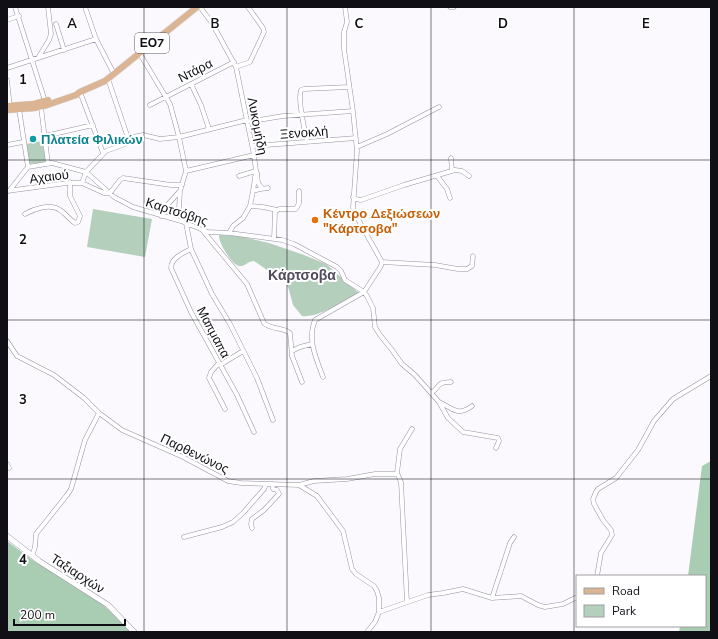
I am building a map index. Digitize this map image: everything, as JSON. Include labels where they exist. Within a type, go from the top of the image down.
[{"type":"main road","name":"ΕΟ7","points":[[9,108],[19,109],[41,107],[76,95],[108,80],[197,7]]},
{"type":"main road","name":"ΕΟ7","points":[[9,108],[46,101],[75,91],[80,92]]},
{"type":"street","points":[[15,7],[46,101]]},
{"type":"street","points":[[38,58],[51,34],[48,7]]},
{"type":"street","points":[[85,7],[96,39],[114,74]]},
{"type":"street","name":"Λυκομήδη","points":[[200,7],[212,23],[236,67],[253,146],[256,171],[239,176]]},
{"type":"street","points":[[236,67],[250,62],[264,35],[263,28],[248,7]]},
{"type":"street","points":[[323,377],[312,344],[312,331],[314,323],[317,318],[364,292],[381,266],[382,262],[354,212],[353,197],[357,146],[344,49],[344,32],[347,22],[345,7]]},
{"type":"street","points":[[7,20],[18,16]]},
{"type":"street","points":[[56,24],[64,50]]},
{"type":"street","points":[[7,68],[96,39]]},
{"type":"street","points":[[140,54],[170,104],[179,136],[186,171],[180,191],[179,208],[170,218]]},
{"type":"street","name":"Ντάρα","points":[[150,104],[234,62]]},
{"type":"street","points":[[7,80],[9,108]]},
{"type":"street","points":[[86,172],[103,153],[125,144],[128,138],[108,80]]},
{"type":"street","points":[[191,84],[201,105],[209,129]]},
{"type":"street","points":[[307,142],[299,94],[302,89],[349,87]]},
{"type":"street","points":[[80,92],[103,153]]},
{"type":"street","points":[[41,107],[48,164]]},
{"type":"street","points":[[357,146],[387,134],[440,107]]},
{"type":"street","points":[[8,191],[28,167],[19,109]]},
{"type":"street","points":[[128,138],[143,135],[160,139],[247,121],[283,116],[353,111]]},
{"type":"street","points":[[45,136],[93,125]]},
{"type":"street","name":"Ξενοκλή","points":[[253,146],[356,138]]},
{"type":"street","points":[[7,145],[23,142]]},
{"type":"street","points":[[186,171],[254,155]]},
{"type":"street","points":[[451,158],[452,171]]},
{"type":"street","name":"Καρτσόβης","points":[[28,167],[52,163],[86,172],[116,198],[133,207],[186,223],[203,231],[229,233],[294,244],[334,265],[341,271],[345,280],[364,292]]},
{"type":"street","points":[[256,171],[258,174],[258,183],[262,188]]},
{"type":"street","points":[[229,233],[233,226],[243,218],[250,206],[256,171]]},
{"type":"street","points":[[353,197],[361,200],[452,171],[462,171],[469,176]]},
{"type":"street","name":"Αχαιού","points":[[8,191],[70,182],[82,183],[86,172]]},
{"type":"street","points":[[437,176],[447,189],[450,198]]},
{"type":"street","points":[[82,183],[104,193],[110,193],[123,178],[171,185],[182,185]]},
{"type":"street","points":[[25,214],[31,211],[53,207],[75,223],[78,222],[80,216],[70,196],[70,182]]},
{"type":"street","points":[[253,191],[268,188]]},
{"type":"street","points":[[161,216],[168,203],[180,191]]},
{"type":"street","points":[[250,206],[277,210],[296,209],[299,203],[299,191]]},
{"type":"street","points":[[274,240],[274,215],[277,210]]},
{"type":"street","points":[[186,223],[191,249],[212,294],[230,324],[256,378],[273,420]]},
{"type":"street","points":[[203,231],[246,284],[264,323],[269,327],[284,330],[290,333],[294,364],[302,382]]},
{"type":"street","name":"Μαπμαπα","points":[[191,249],[174,260],[171,268],[191,312],[206,336],[219,364],[237,395],[254,432]]},
{"type":"street","points":[[382,262],[467,269],[472,266],[473,256]]},
{"type":"street","points":[[364,292],[373,308],[375,327],[380,335],[402,364],[413,373],[439,402],[445,415],[461,431],[498,438],[499,441],[496,448]]},
{"type":"street","name":"Παρθενώνος","points":[[7,340],[17,356],[54,375],[84,398],[99,413],[122,430],[142,438],[158,447],[184,457],[224,479],[238,483],[299,485],[320,498],[345,534],[352,569],[356,574],[376,588],[379,595],[379,612]]},
{"type":"street","points":[[292,351],[312,344]]},
{"type":"street","points":[[225,409],[209,378],[211,372],[219,364],[243,351]]},
{"type":"street","points":[[597,575],[602,553],[612,535],[611,530],[596,508],[593,499],[594,495],[598,489],[613,481],[619,475],[638,450],[654,421],[674,399],[711,376]]},
{"type":"street","points":[[431,393],[436,390],[441,383],[451,382]]},
{"type":"street","points":[[439,402],[459,412],[472,406]]},
{"type":"street","points":[[32,556],[35,547],[36,534],[68,495],[71,489],[85,440],[99,413]]},
{"type":"street","points":[[407,602],[401,482],[397,474],[401,447],[412,429]]},
{"type":"street","points":[[299,485],[375,474],[397,474]]},
{"type":"street","points":[[184,537],[222,527],[233,522],[264,489],[266,484]]},
{"type":"street","points":[[252,528],[252,519],[264,510],[279,494],[278,491],[272,488],[272,484]]},
{"type":"street","name":"Ταξιαρχών","points":[[7,536],[32,556],[105,603],[134,632]]},
{"type":"street","points":[[492,598],[510,543],[514,537]]},
{"type":"street","points":[[367,632],[375,622],[379,612],[428,594],[463,589],[492,598],[521,596],[538,606],[544,607],[563,604],[576,598]]},
{"type":"green space","points":[[42,141],[46,162],[29,164],[26,144]]},
{"type":"green space","points":[[93,209],[152,219],[145,257],[87,247]]},
{"type":"green space","points":[[219,235],[239,236],[269,243],[326,264],[359,293],[315,315],[302,316],[293,305],[285,281],[278,274],[267,270],[254,261],[241,266],[236,265],[229,258],[223,248]]},
{"type":"green space","points":[[711,461],[711,632],[679,632],[680,627],[706,627],[706,575],[688,575],[702,466]]},
{"type":"green space","points":[[7,541],[31,559],[103,605],[133,632],[7,632]]},
{"type":"place","name":"Πλατεία Φιλικών","points":[[33,139]]},
{"type":"place","name":"Κέντρο Δεξιώσεων \"Κάρτσοβα\"","points":[[315,220]]},
{"type":"district","name":"Κάρτσοβα","points":[[302,275]]}]
